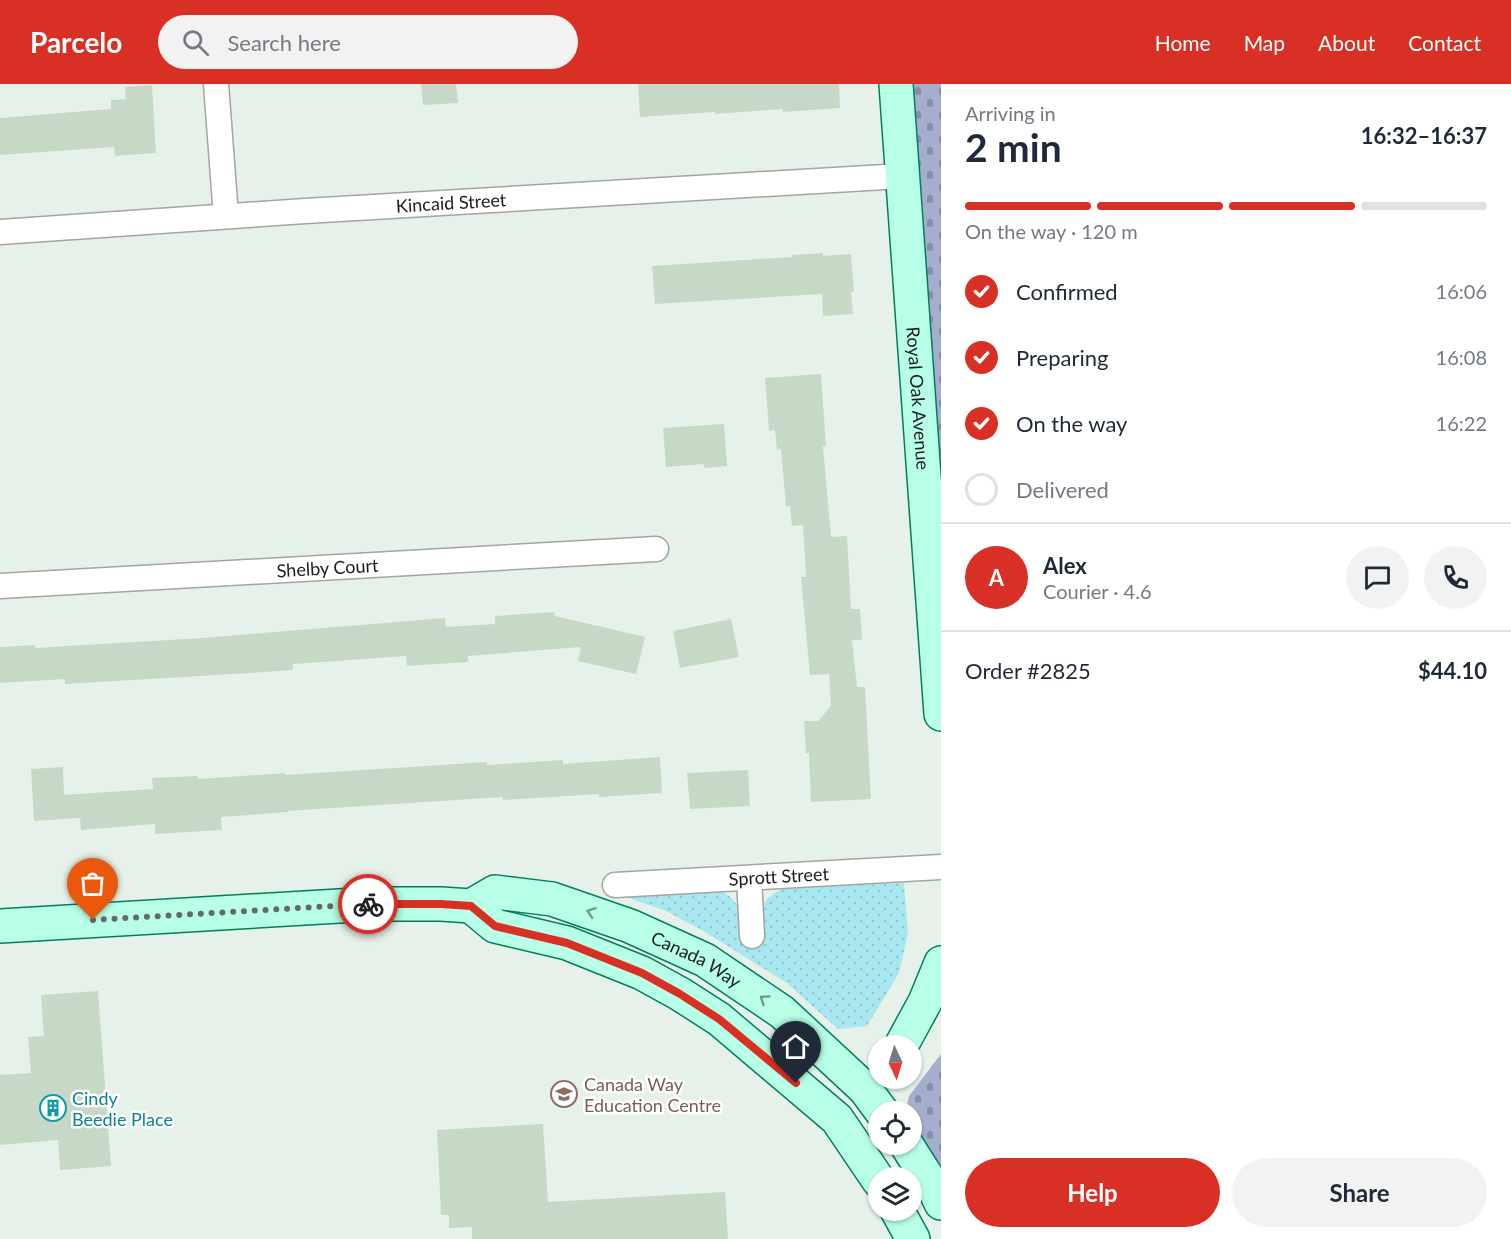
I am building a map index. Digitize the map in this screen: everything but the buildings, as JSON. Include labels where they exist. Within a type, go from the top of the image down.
[{"type":"main road","name":"Royal Oak Avenue","points":[[896,84],[941,714]]},
{"type":"main road","name":"Canada Way","points":[[870,1167],[837,1119],[719,1019],[642,973],[567,943],[495,926],[471,906],[495,892],[552,899],[630,926],[705,960],[782,1012],[875,1091]]},
{"type":"main road","points":[[0,926],[373,904],[471,906]]},
{"type":"main road","points":[[907,1035],[925,1002],[941,963]]},
{"type":"main road","points":[[837,1119],[875,1091]]},
{"type":"main road","points":[[913,1155],[941,1203]]},
{"type":"main road","points":[[903,1221],[913,1239]]},
{"type":"street","points":[[216,84],[226,216]]},
{"type":"street","name":"Kincaid Street","points":[[0,232],[226,216],[902,176]]},
{"type":"street","name":"Shelby Court","points":[[0,586],[656,549]]},
{"type":"street","name":"Sprott Street","points":[[615,885],[941,867]]},
{"type":"street","points":[[749,878],[752,936]]},
{"type":"shaded area","points":[[904,883],[908,933],[899,973],[867,1026],[838,1029],[787,983],[705,932],[666,911],[620,895],[720,890],[734,901],[741,913],[744,945],[759,946],[760,912],[767,900],[783,888]]},
{"type":"green space","points":[[912,84],[941,84],[941,515]]},
{"type":"green space","points":[[941,1054],[941,1174],[922,1144],[922,1101],[908,1101],[914,1089],[922,1089],[922,1079]]},
{"type":"way so far","points":[[93,920],[368,904]]},
{"type":"place","name":"Canada Way Education Centre","points":[[564,1094]]},
{"type":"place","name":"Cindy Beedie Place","points":[[53,1108]]},
{"type":"route","points":[[368,904],[471,906],[495,926],[567,943],[642,973],[719,1019],[796,1083]]}]
